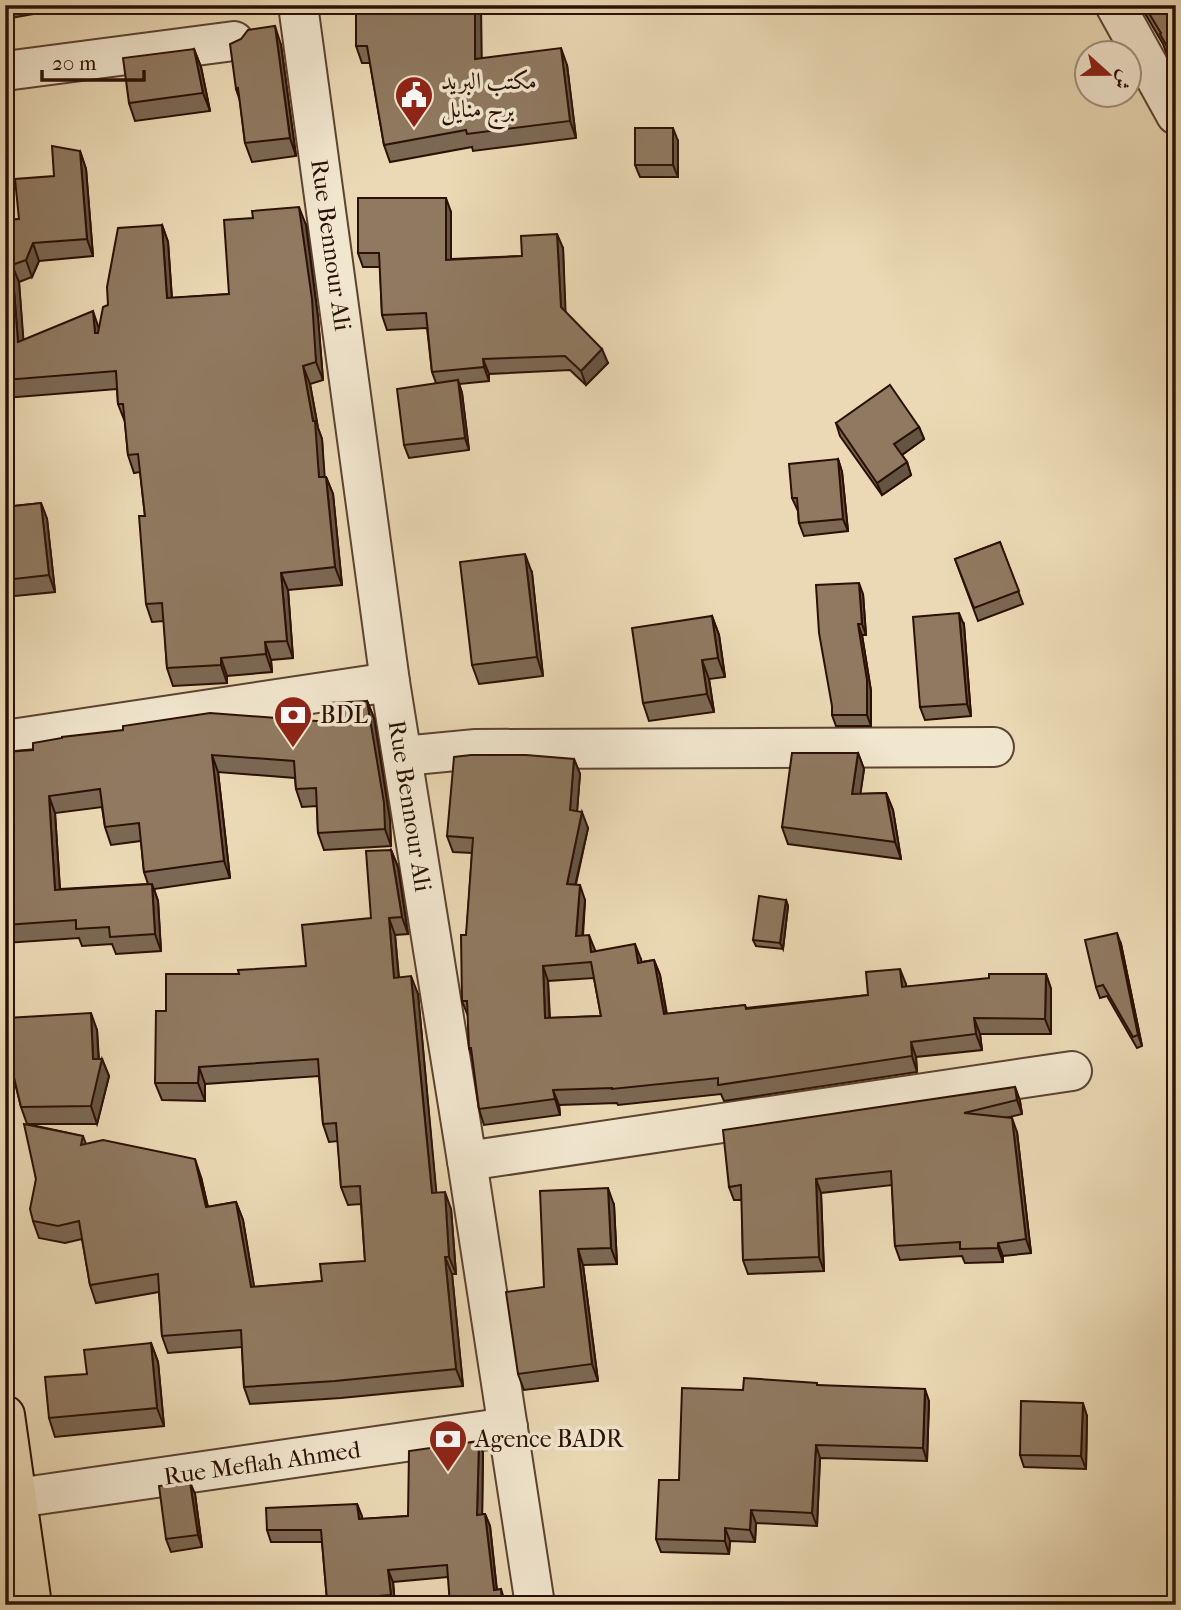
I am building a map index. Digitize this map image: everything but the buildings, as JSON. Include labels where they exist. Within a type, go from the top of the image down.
[{"type":"main road","points":[[5,1415],[17,1499],[16,1562],[32,1605]]},
{"type":"street","name":"Rue Bennour Ali","points":[[298,5],[390,682],[535,1605]]},
{"type":"street","points":[[1115,5],[1176,116]]},
{"type":"street","points":[[5,71],[234,41]]},
{"type":"street","points":[[5,740],[390,682]]},
{"type":"street","points":[[402,756],[476,749],[994,747]]},
{"type":"street","points":[[467,1161],[1072,1071]]},
{"type":"street","name":"Rue Meflah Ahmed","points":[[17,1499],[508,1427]]},
{"type":"place","name":"مكتب البريد برج منايل","points":[[414,129]]},
{"type":"place","name":"BDL","points":[[293,749]]},
{"type":"place","name":"Agence BADR","points":[[448,1473]]}]
